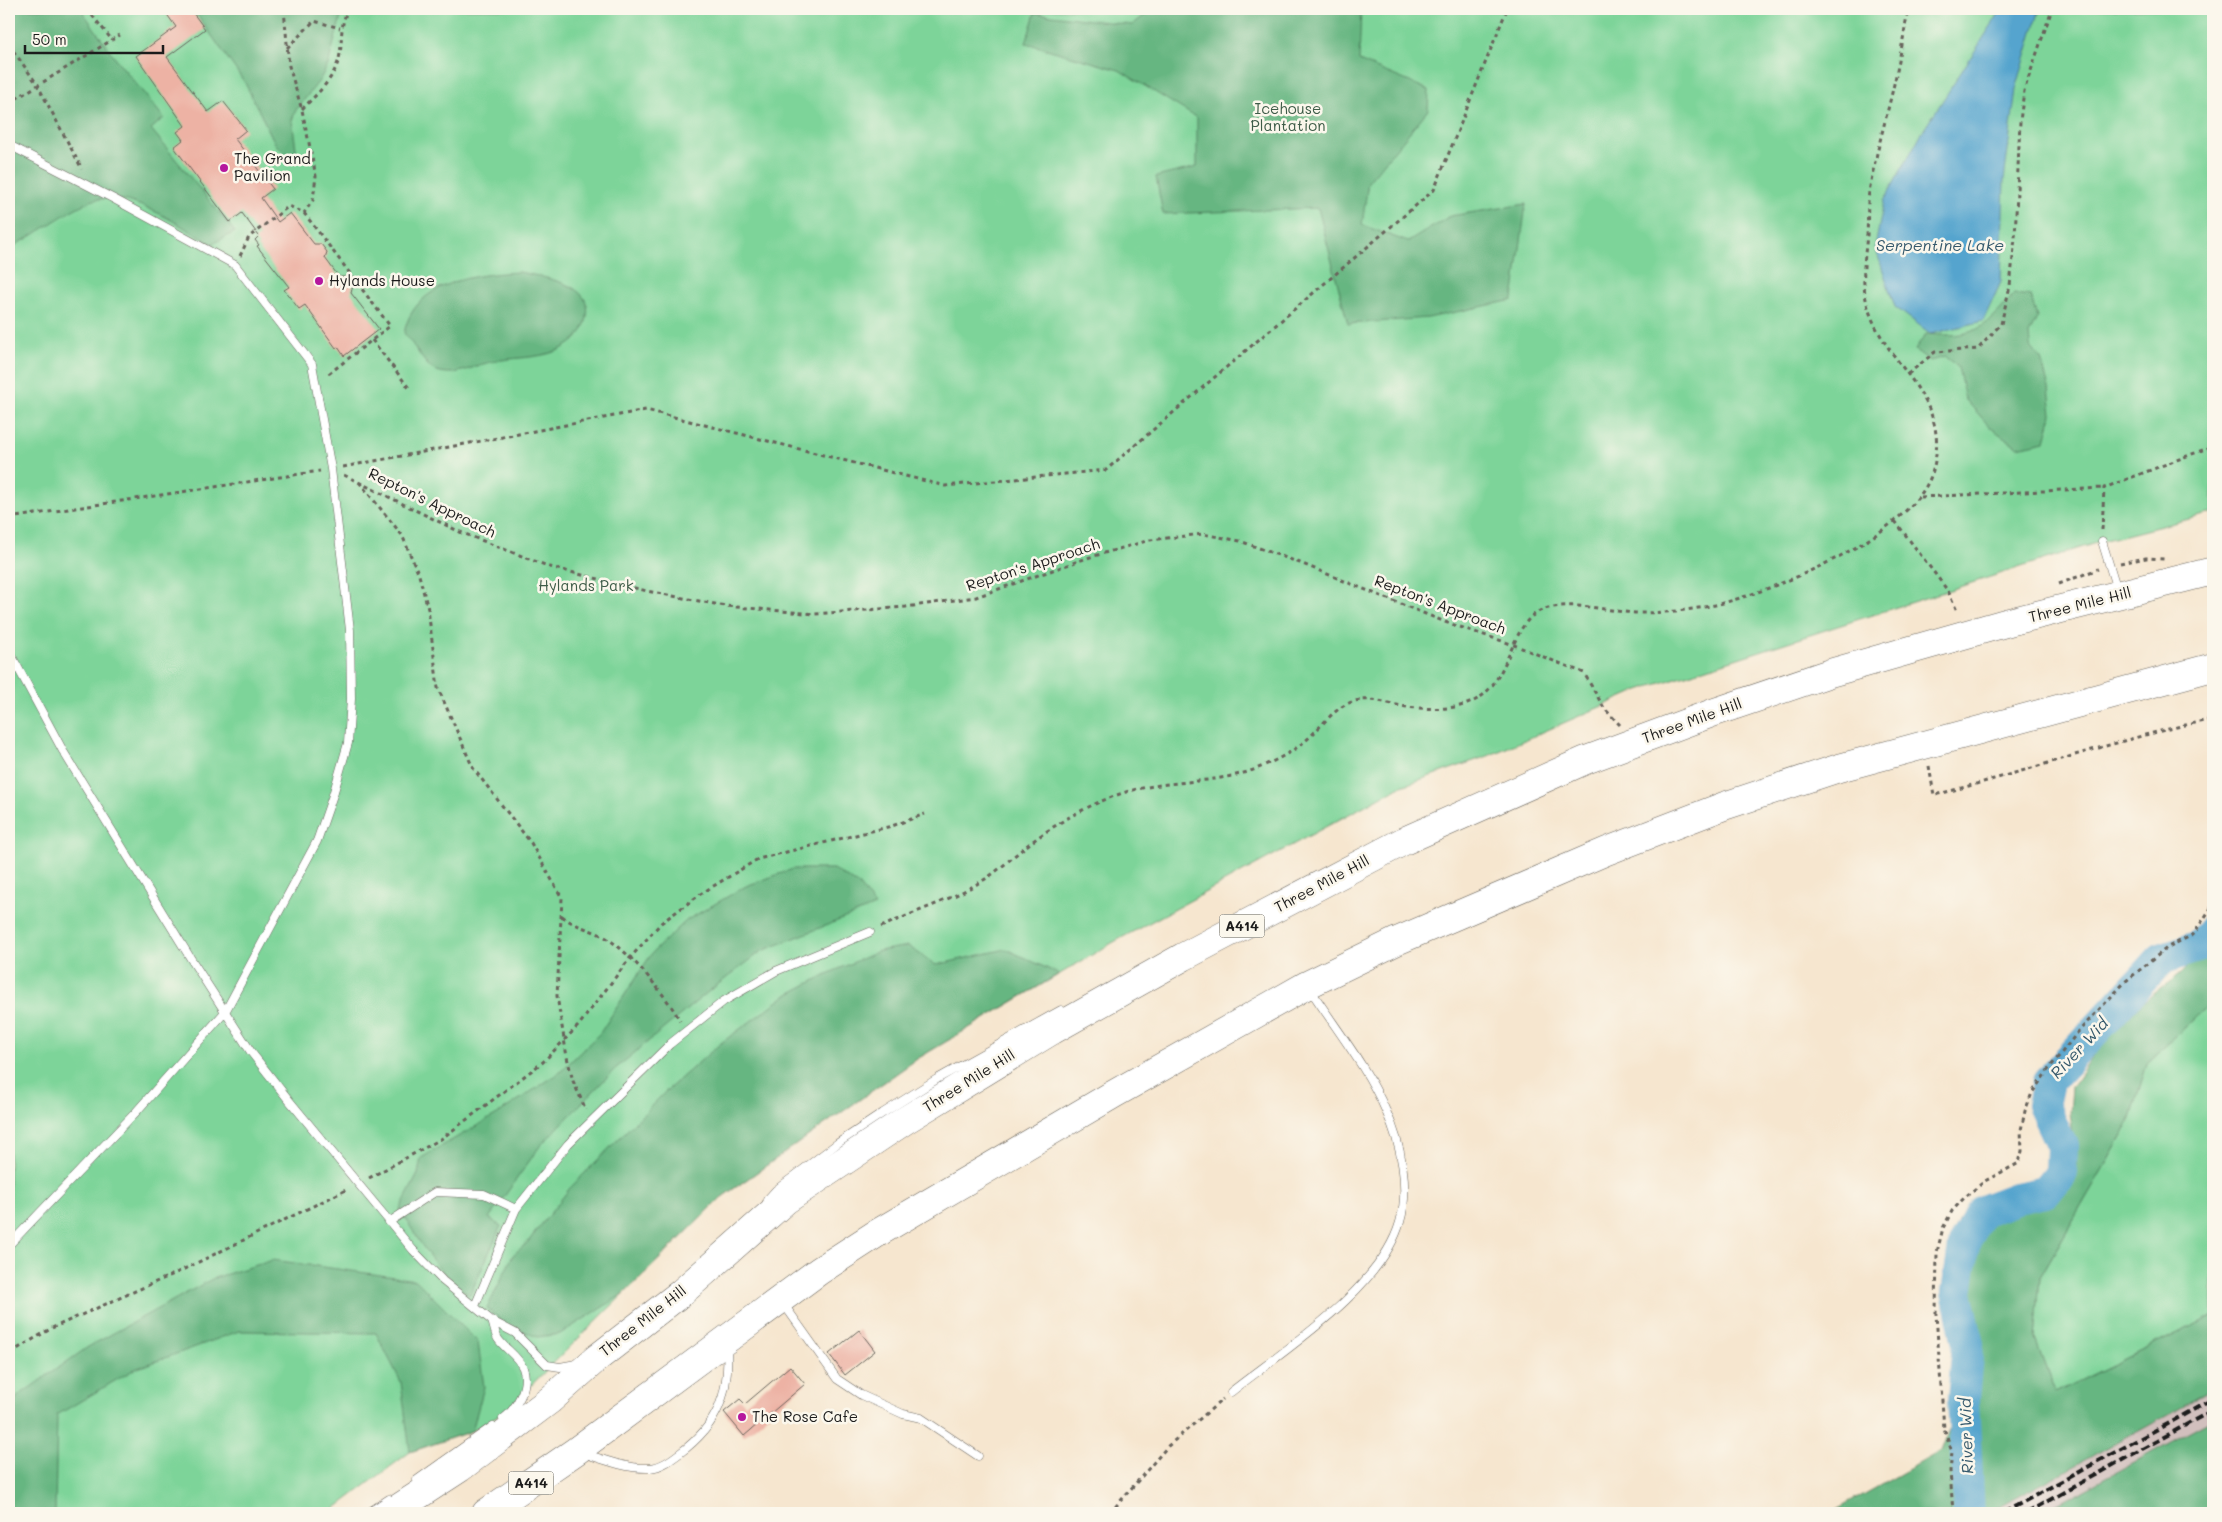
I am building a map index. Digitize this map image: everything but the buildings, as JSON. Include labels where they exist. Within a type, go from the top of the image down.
[{"type":"highway","name":"Three Mile Hill","points":[[395,1503],[507,1433],[550,1400],[597,1358],[681,1293],[786,1200],[947,1095],[1053,1030],[1183,957],[1404,841],[1586,760],[1715,712],[1830,673],[2008,622],[2119,596],[2213,571]]},
{"type":"highway","name":"A414","points":[[486,1513],[576,1451],[820,1270],[927,1202],[1308,985],[1397,941],[1643,837],[1802,780],[2213,667]]},
{"type":"lane","points":[[9,145],[235,265],[312,364],[331,469],[350,630],[348,743],[317,841],[225,1012],[136,1112],[9,1245]]},
{"type":"lane","points":[[2102,541],[2119,596]]},
{"type":"lane","points":[[9,651],[63,751],[225,1012],[264,1068],[360,1183],[389,1222],[443,1281],[492,1320],[515,1333],[547,1366],[571,1366],[597,1358]]},
{"type":"lane","points":[[475,1306],[516,1209],[568,1144],[591,1121],[685,1032],[724,1001],[776,971],[870,932]]},
{"type":"lane","points":[[1110,987],[1183,957]]},
{"type":"lane","points":[[1231,1392],[1336,1309],[1366,1280],[1385,1253],[1400,1223],[1404,1201],[1403,1176],[1397,1141],[1387,1112],[1370,1079],[1308,985]]},
{"type":"lane","points":[[764,1203],[776,1190],[882,1113],[1043,1019],[1068,1007]]},
{"type":"lane","points":[[389,1222],[435,1192],[484,1194],[516,1209]]},
{"type":"lane","points":[[681,1293],[738,1231]]},
{"type":"lane","points":[[780,1300],[837,1379],[861,1395],[904,1414],[921,1418],[978,1456]]},
{"type":"lane","points":[[407,1486],[506,1417],[515,1407],[524,1386],[524,1369],[499,1339],[492,1320]]},
{"type":"lane","points":[[576,1451],[634,1467],[652,1468],[668,1462],[699,1439],[718,1410],[726,1391],[729,1369],[726,1340]]},
{"type":"lane","points":[[368,1513],[395,1503]]},
{"type":"path","points":[[87,9],[112,40]]},
{"type":"path","points":[[284,9],[288,66],[302,110],[316,186],[313,200],[304,213]]},
{"type":"path","points":[[302,110],[330,78],[338,63],[340,28],[348,9]]},
{"type":"path","points":[[9,518],[331,469],[646,410],[945,486],[1106,470],[1434,190],[1507,9]]},
{"type":"path","points":[[870,932],[981,882],[1060,822],[1126,792],[1239,776],[1271,763],[1303,742],[1331,716],[1349,703],[1371,700],[1436,709],[1468,704],[1487,692],[1503,671],[1527,620],[1540,610],[1558,606],[1638,612],[1711,606],[1784,582],[1818,566],[1863,542],[1894,520],[1921,497],[1933,470],[1937,434],[1928,404],[1876,331],[1866,298],[1863,271],[1869,194],[1896,78],[1908,9]]},
{"type":"path","points":[[1908,374],[1935,352],[1978,349],[2001,324],[2010,286],[2015,238],[2020,121],[2024,91],[2052,9]]},
{"type":"path","points":[[287,48],[314,21],[340,28]]},
{"type":"path","points":[[9,103],[37,84],[120,35]]},
{"type":"path","points":[[9,45],[37,84],[84,172],[87,185]]},
{"type":"path","points":[[235,265],[249,237],[289,206],[304,213],[390,326],[316,385]]},
{"type":"path","points":[[372,340],[409,388]]},
{"type":"path","points":[[1921,497],[2104,488],[2213,446]]},
{"type":"path","name":"Repton's Approach","points":[[562,916],[562,898],[531,843],[473,768],[438,688],[428,610],[419,575],[402,535],[357,480],[460,532],[550,567],[647,591],[725,606],[815,614],[906,607],[976,598],[1087,558],[1150,540],[1203,534],[1249,544],[1445,622],[1514,645],[1584,673],[1604,708]]},
{"type":"path","points":[[2102,541],[2104,488]]},
{"type":"path","points":[[1894,520],[1948,590],[1958,613]]},
{"type":"path","points":[[1924,747],[1934,795],[2104,745],[2213,719]]},
{"type":"path","points":[[9,1362],[17,1349],[52,1328],[176,1273],[360,1183],[441,1140],[543,1062],[565,1042],[630,958],[672,914],[758,858],[892,826],[924,814]]},
{"type":"path","points":[[1953,1513],[1950,1471],[1952,1452],[1944,1429],[1936,1314],[1937,1252],[1943,1228],[1952,1211],[1965,1197],[1985,1181],[2019,1162],[2022,1151],[2021,1130],[2032,1094],[2077,1033],[2126,981],[2150,959],[2168,946],[2193,935],[2213,905]]},
{"type":"path","points":[[562,916],[571,923],[601,935],[630,958],[678,1017],[685,1032]]},
{"type":"path","points":[[562,916],[557,996],[573,1081],[591,1121]]},
{"type":"path","points":[[1110,1513],[1168,1446],[1231,1392]]},
{"type":"shaded area","points":[[2213,1389],[2213,1419],[2041,1513],[1989,1513]]},
{"type":"green space","name":"Hylands Park","points":[[9,9],[2213,9],[2213,513],[2102,541],[1639,690],[1488,756],[1399,787],[1112,943],[917,1059],[722,1197],[505,1411],[472,1431],[410,1452],[329,1513],[9,1513]]},
{"type":"green space","points":[[9,9],[81,9],[115,58],[164,118],[151,129],[235,232],[212,244],[158,213],[128,202],[100,199],[78,207],[9,248]]},
{"type":"green space","points":[[193,9],[343,9],[328,65],[319,81],[296,110],[292,120],[297,156],[289,156],[276,145],[245,83]]},
{"type":"green space","name":"Icehouse Plantation","points":[[1153,9],[1361,9],[1359,61],[1429,90],[1428,110],[1368,182],[1362,225],[1408,242],[1450,216],[1526,204],[1513,300],[1428,318],[1348,324],[1318,208],[1163,214],[1156,177],[1197,167],[1197,118],[1119,70],[1026,43],[1035,13],[1132,25]]},
{"type":"green space","points":[[520,272],[565,284],[583,296],[587,306],[587,317],[583,329],[572,343],[550,353],[501,360],[449,373],[432,369],[404,333],[410,316],[420,302],[433,291],[467,278]]},
{"type":"green space","points":[[2014,294],[2031,296],[2037,318],[2029,334],[2030,346],[2041,359],[2049,388],[2052,414],[2045,441],[2018,447],[1991,428],[1965,399],[1958,367],[1945,357],[1930,361],[1915,350],[1926,334],[1956,335],[1967,333],[1985,324]]},
{"type":"green space","points":[[793,869],[833,869],[859,885],[875,906],[762,951],[708,992],[615,1069],[540,1146],[489,1218],[501,1226],[470,1295],[447,1277],[430,1256],[400,1209],[418,1174],[421,1158],[499,1113],[559,1073],[600,1033],[652,953],[687,920],[746,886]]},
{"type":"green space","points":[[2213,898],[2213,1001],[2147,1063],[2130,1122],[2040,1277],[2035,1339],[2055,1393],[2213,1316],[2213,1389],[1989,1513],[1831,1513],[1941,1451],[1979,1352],[1944,1295],[1958,1220],[1996,1222],[2059,1192],[2077,1165],[2070,1113],[2072,1087],[2096,1052],[2143,1002],[2180,974],[2210,944]]},
{"type":"green space","points":[[908,946],[936,965],[1006,949],[1059,974],[917,1059],[722,1197],[625,1293],[560,1334],[537,1337],[505,1323],[487,1309],[513,1255],[527,1243],[570,1188],[664,1093],[721,1043],[785,996],[825,975],[879,951]]},
{"type":"green space","points":[[2213,1001],[2213,1316],[2055,1393],[2035,1339],[2040,1277],[2130,1122],[2147,1063]]},
{"type":"green space","points":[[273,1260],[416,1280],[478,1342],[484,1387],[472,1431],[410,1452],[401,1382],[376,1333],[239,1331],[135,1369],[57,1415],[55,1513],[9,1513],[9,1413],[18,1396],[88,1347],[214,1278]]},
{"type":"green space","points":[[2213,1419],[2213,1513],[2041,1513]]},
{"type":"water","name":"Serpentine Lake","points":[[2002,9],[2040,9],[2016,89],[2004,180],[2001,282],[1983,321],[1931,334],[1895,307],[1875,247],[1884,201],[1921,134]]},
{"type":"waterway","name":"River Wid","points":[[1969,1513],[1963,1399],[1968,1344],[1957,1292],[1965,1240],[1982,1211],[2016,1198],[2046,1192],[2061,1173],[2062,1146],[2043,1105],[2048,1082],[2161,959],[2200,946],[2213,930]]},
{"type":"railway","points":[[2003,1513],[2213,1399]]},
{"type":"railway","points":[[2026,1513],[2213,1410]]},
{"type":"place","name":"The Grand Pavilion","points":[[224,168]]},
{"type":"place","name":"Hylands House","points":[[319,281]]},
{"type":"place","name":"The Rose Cafe","points":[[742,1417]]}]
